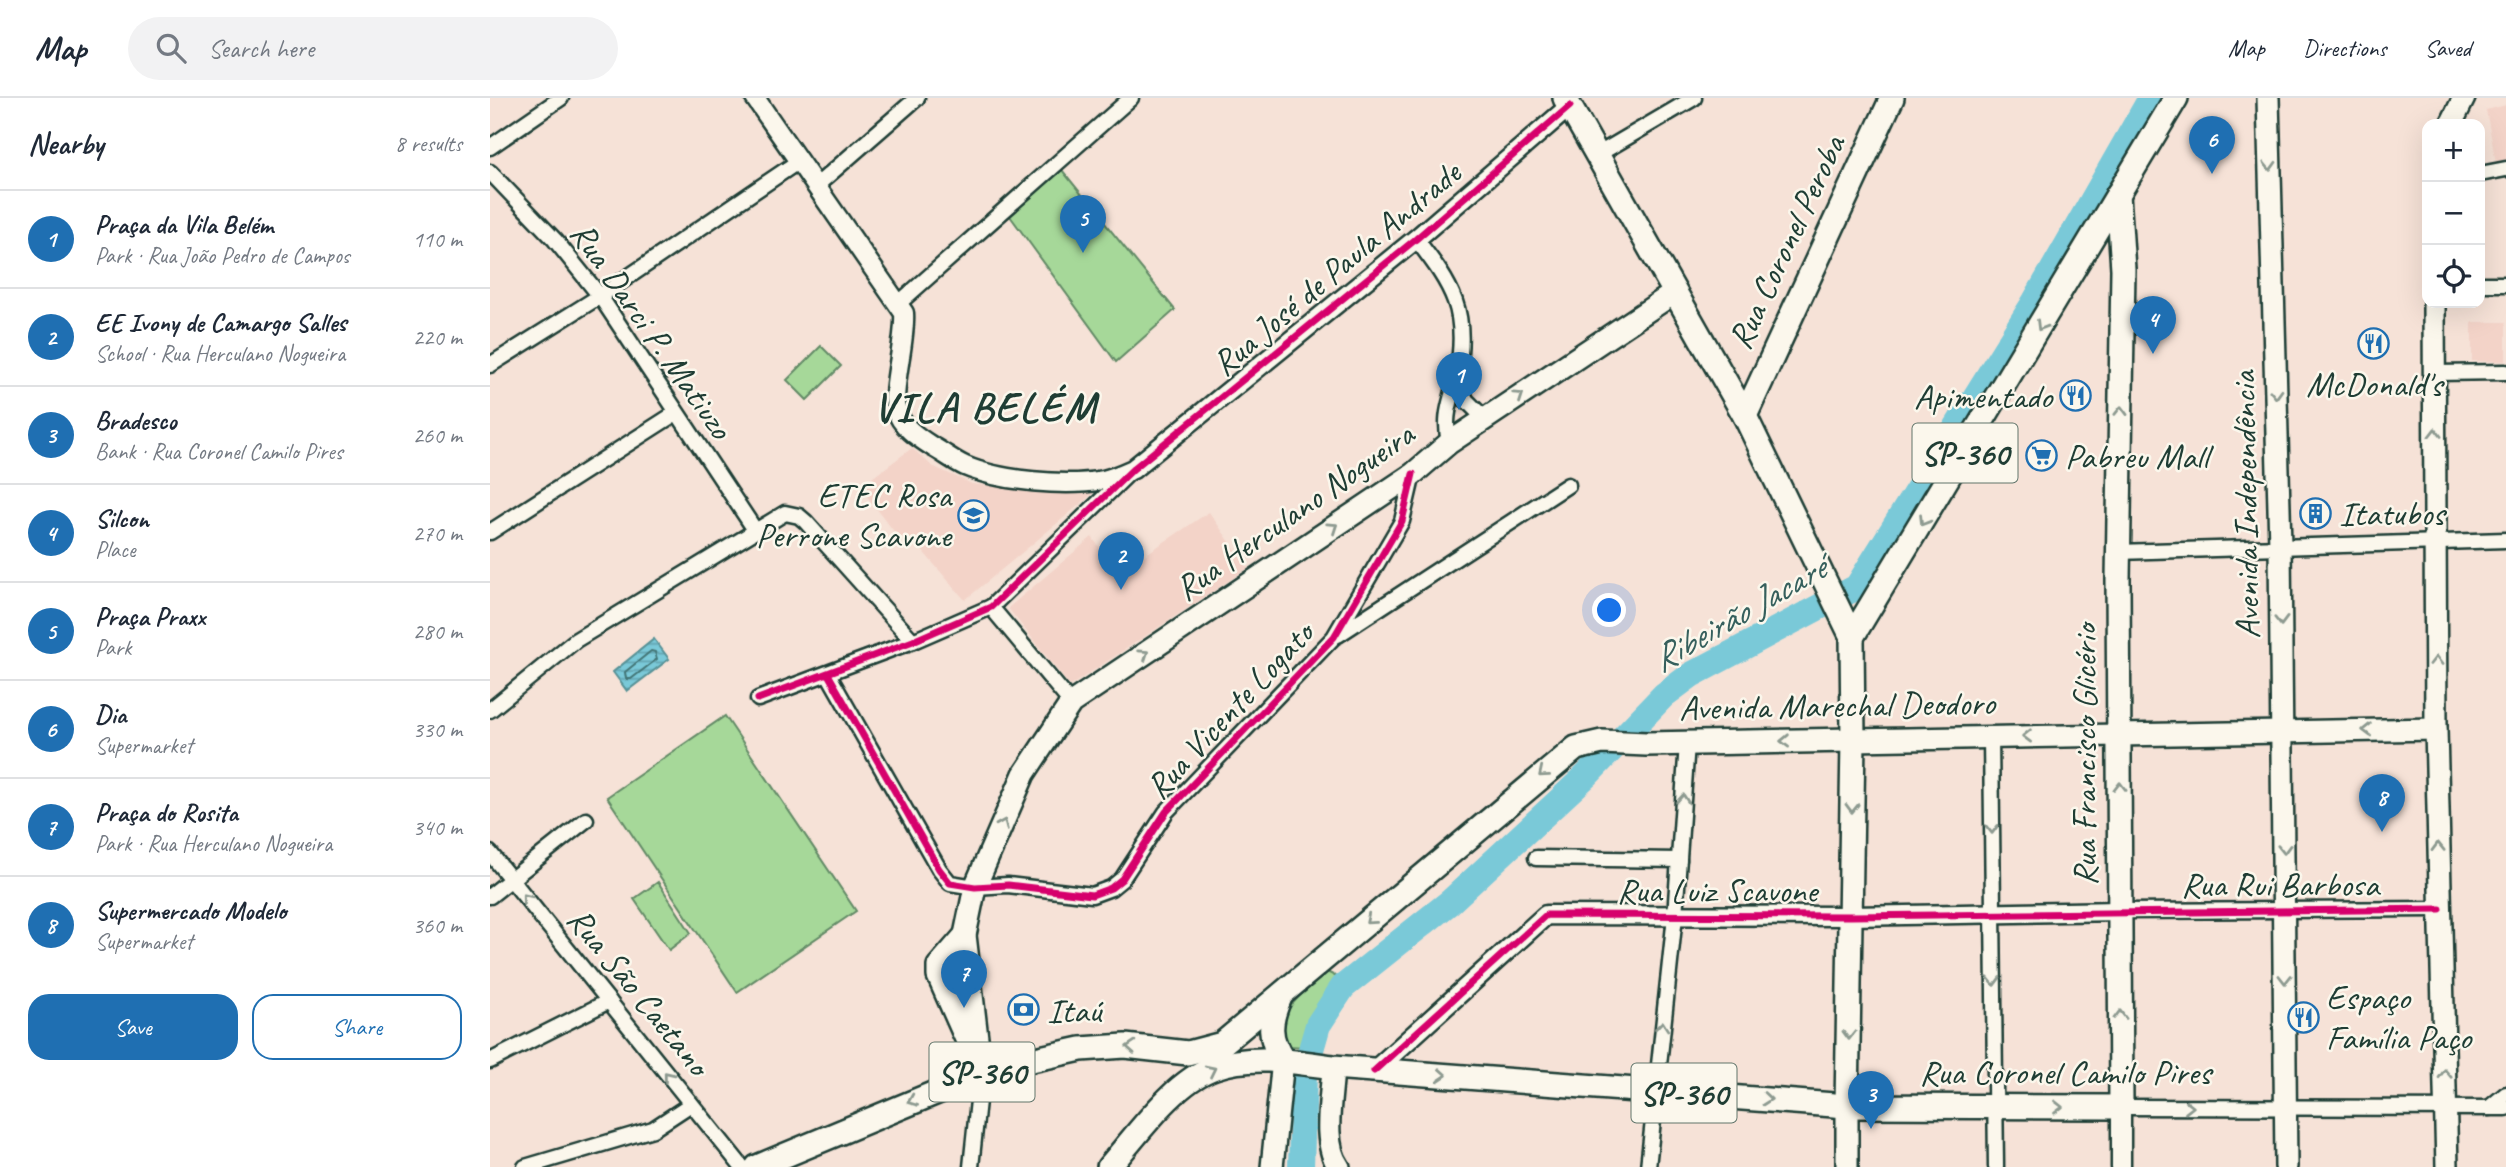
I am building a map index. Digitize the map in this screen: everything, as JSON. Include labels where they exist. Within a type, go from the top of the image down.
[{"type":"main road","name":"Rua Coronel Peroba","points":[[1745,416],[1892,98]]},
{"type":"main road","name":"SP-360","points":[[1852,637],[2176,98]]},
{"type":"main road","name":"Avenida Independência","points":[[2268,98],[2280,546],[2286,1167]]},
{"type":"main road","points":[[2454,119],[2464,98]]},
{"type":"main road","points":[[1567,102],[1745,416],[1852,637],[1847,1167]]},
{"type":"main road","name":"Rua Francisco Glicério","points":[[2118,194],[2123,269],[2118,552],[2121,1107]]},
{"type":"main road","points":[[2076,267],[2101,261],[2123,269]]},
{"type":"main road","name":"Rua Herculano Nogueira","points":[[981,1072],[965,935],[975,887],[1024,774],[1071,703],[1413,474],[1449,443],[1674,293]]},
{"type":"main road","points":[[2434,308],[2436,729],[2447,1167]]},
{"type":"main road","name":"Avenida Marechal Deodoro","points":[[1170,1051],[1188,1053],[1222,1045],[1555,762],[1576,748],[1602,742],[1646,744],[2436,729]]},
{"type":"main road","points":[[965,935],[938,966],[938,976],[981,1072]]},
{"type":"main road","points":[[949,956],[961,960],[970,973]]},
{"type":"main road","points":[[1272,1167],[1288,1061],[1272,1043],[1271,1018],[1280,997]]},
{"type":"main road","name":"SP-360","points":[[757,1167],[981,1072],[1081,1049],[1125,1046],[1170,1051]]},
{"type":"main road","points":[[1170,1051],[1179,1078],[1174,1093]]},
{"type":"main road","name":"SP-360","points":[[1110,1167],[1174,1093],[1212,1067],[1235,1062],[1288,1061],[1374,1071]]},
{"type":"main road","points":[[1328,1067],[1334,1165]]},
{"type":"main road","name":"Rua Coronel Camilo Pires","points":[[1374,1071],[1847,1106],[2121,1107]]},
{"type":"street","points":[[490,147],[561,98]]},
{"type":"street","points":[[755,98],[899,303],[905,327],[895,396],[897,410],[904,424],[918,437],[964,466],[990,475],[1065,482],[1103,480],[1133,469]]},
{"type":"street","points":[[816,186],[917,98]]},
{"type":"street","points":[[899,303],[1131,98]]},
{"type":"street","points":[[1597,155],[1694,98]]},
{"type":"street","name":"Rua José de Paula Andrade","points":[[1133,469],[1416,239],[1567,102]]},
{"type":"street","points":[[490,365],[600,296],[799,161]]},
{"type":"street","points":[[2485,173],[2506,169]]},
{"type":"street","name":"Rua Darci P. Matiuzo","points":[[493,181],[555,240],[600,296],[755,530]]},
{"type":"street","points":[[1416,239],[1445,276],[1462,316],[1457,375],[1445,415],[1449,443]]},
{"type":"street","points":[[2485,284],[2506,284]]},
{"type":"street","points":[[2435,373],[2506,372]]},
{"type":"street","points":[[1457,375],[1466,400],[1485,419]]},
{"type":"street","points":[[490,532],[676,413]]},
{"type":"street","points":[[758,699],[914,641],[991,607],[1133,469]]},
{"type":"street","name":"Rua Vicente Logato","points":[[975,887],[1008,885],[1093,895],[1111,888],[1122,879],[1166,812],[1334,637],[1402,521],[1413,474]]},
{"type":"street","points":[[1334,637],[1569,485]]},
{"type":"street","points":[[490,710],[576,640],[778,516],[792,513],[806,522],[914,641]]},
{"type":"street","points":[[2118,552],[2506,540]]},
{"type":"street","points":[[991,607],[1071,703]]},
{"type":"street","points":[[828,674],[939,869],[950,883],[975,887]]},
{"type":"street","points":[[1991,737],[1996,1167]]},
{"type":"street","points":[[1648,1167],[1675,916],[1687,743]]},
{"type":"street","points":[[490,895],[586,820]]},
{"type":"street","name":"Rua São Caetano","points":[[490,853],[742,1167]]},
{"type":"street","points":[[1536,858],[1679,860]]},
{"type":"street","name":"Rua Rui Barbosa","points":[[2120,911],[2440,909]]},
{"type":"street","name":"Rua Luiz Scavone","points":[[1374,1071],[1546,915],[1851,916],[2120,911]]},
{"type":"street","points":[[490,1060],[609,1002]]},
{"type":"street","points":[[971,1167],[981,1072]]},
{"type":"street","points":[[2488,1108],[2506,1094]]},
{"type":"street","points":[[525,1167],[653,1129],[691,1104]]},
{"type":"street","name":"Rua Coronel Camilo Pires","points":[[2121,1107],[2506,1108]]},
{"type":"street","name":"Rua Francisco Glicério","points":[[2121,1107],[2121,1167]]},
{"type":"shaded area","points":[[2506,105],[2506,161],[2496,163],[2486,110]]},
{"type":"shaded area","points":[[2472,322],[2506,322],[2506,361],[2472,361]]},
{"type":"shaded area","name":"ETEC Rosa Perrone Scavone","points":[[912,448],[932,466],[972,484],[1041,492],[1097,490],[965,600],[913,540],[899,538],[860,487]]},
{"type":"shaded area","points":[[1209,512],[1248,568],[1070,686],[1008,608],[1092,537],[1118,573]]},
{"type":"green space","points":[[1062,170],[1175,310],[1116,362],[1010,216]]},
{"type":"green space","points":[[821,346],[841,366],[807,400],[787,380]]},
{"type":"green space","points":[[725,716],[856,911],[737,992],[607,797]]},
{"type":"green space","points":[[658,882],[691,933],[669,950],[634,899]]},
{"type":"green space","points":[[1327,972],[1337,977],[1311,1020],[1305,1047],[1288,1046],[1284,1033],[1287,1012],[1300,996]]},
{"type":"water","points":[[654,639],[669,659],[627,691],[613,672]]},
{"type":"waterway","name":"Ribeirão Jacaré","points":[[1301,1167],[1304,1074],[1318,1025],[1343,987],[1450,902],[1587,775],[1664,695],[1691,675],[1857,587],[2035,301],[2151,98]]},
{"type":"cycle path","points":[[758,699],[913,641],[991,607],[1133,469],[1416,239],[1570,106]]},
{"type":"cycle path","points":[[828,674],[939,869],[950,883],[975,887],[1008,885],[1092,895],[1111,888],[1122,879],[1166,812],[1334,637],[1402,521],[1413,474]]},
{"type":"cycle path","points":[[1374,1071],[1546,915],[1851,916],[2440,909]]},
{"type":"place","name":"Dia","points":[[2212,174]]},
{"type":"place","name":"Praça Praxx","points":[[1083,253]]},
{"type":"place","name":"McDonald's","points":[[2374,343]]},
{"type":"place","name":"Silcon","points":[[2153,354]]},
{"type":"place","name":"Apimentado","points":[[2075,396]]},
{"type":"place","name":"Praça da Vila Belém","points":[[1459,410]]},
{"type":"place","name":"Pabreu Mall","points":[[2042,456]]},
{"type":"place","name":"Itatubos","points":[[2316,513]]},
{"type":"place","name":"ETEC Rosa Perrone Scavone","points":[[974,515]]},
{"type":"place","name":"EE Ivony de Camargo Salles","points":[[1121,590]]},
{"type":"place","name":"Supermercado Modelo","points":[[2382,832]]},
{"type":"place","name":"Praça do Rosita","points":[[964,1008]]},
{"type":"place","name":"Itaú","points":[[1024,1010]]},
{"type":"place","name":"Espaço Família Paço","points":[[2303,1017]]},
{"type":"place","name":"Bradesco","points":[[1871,1129]]},
{"type":"district","name":"VILA BELÉM","points":[[985,406]]}]
